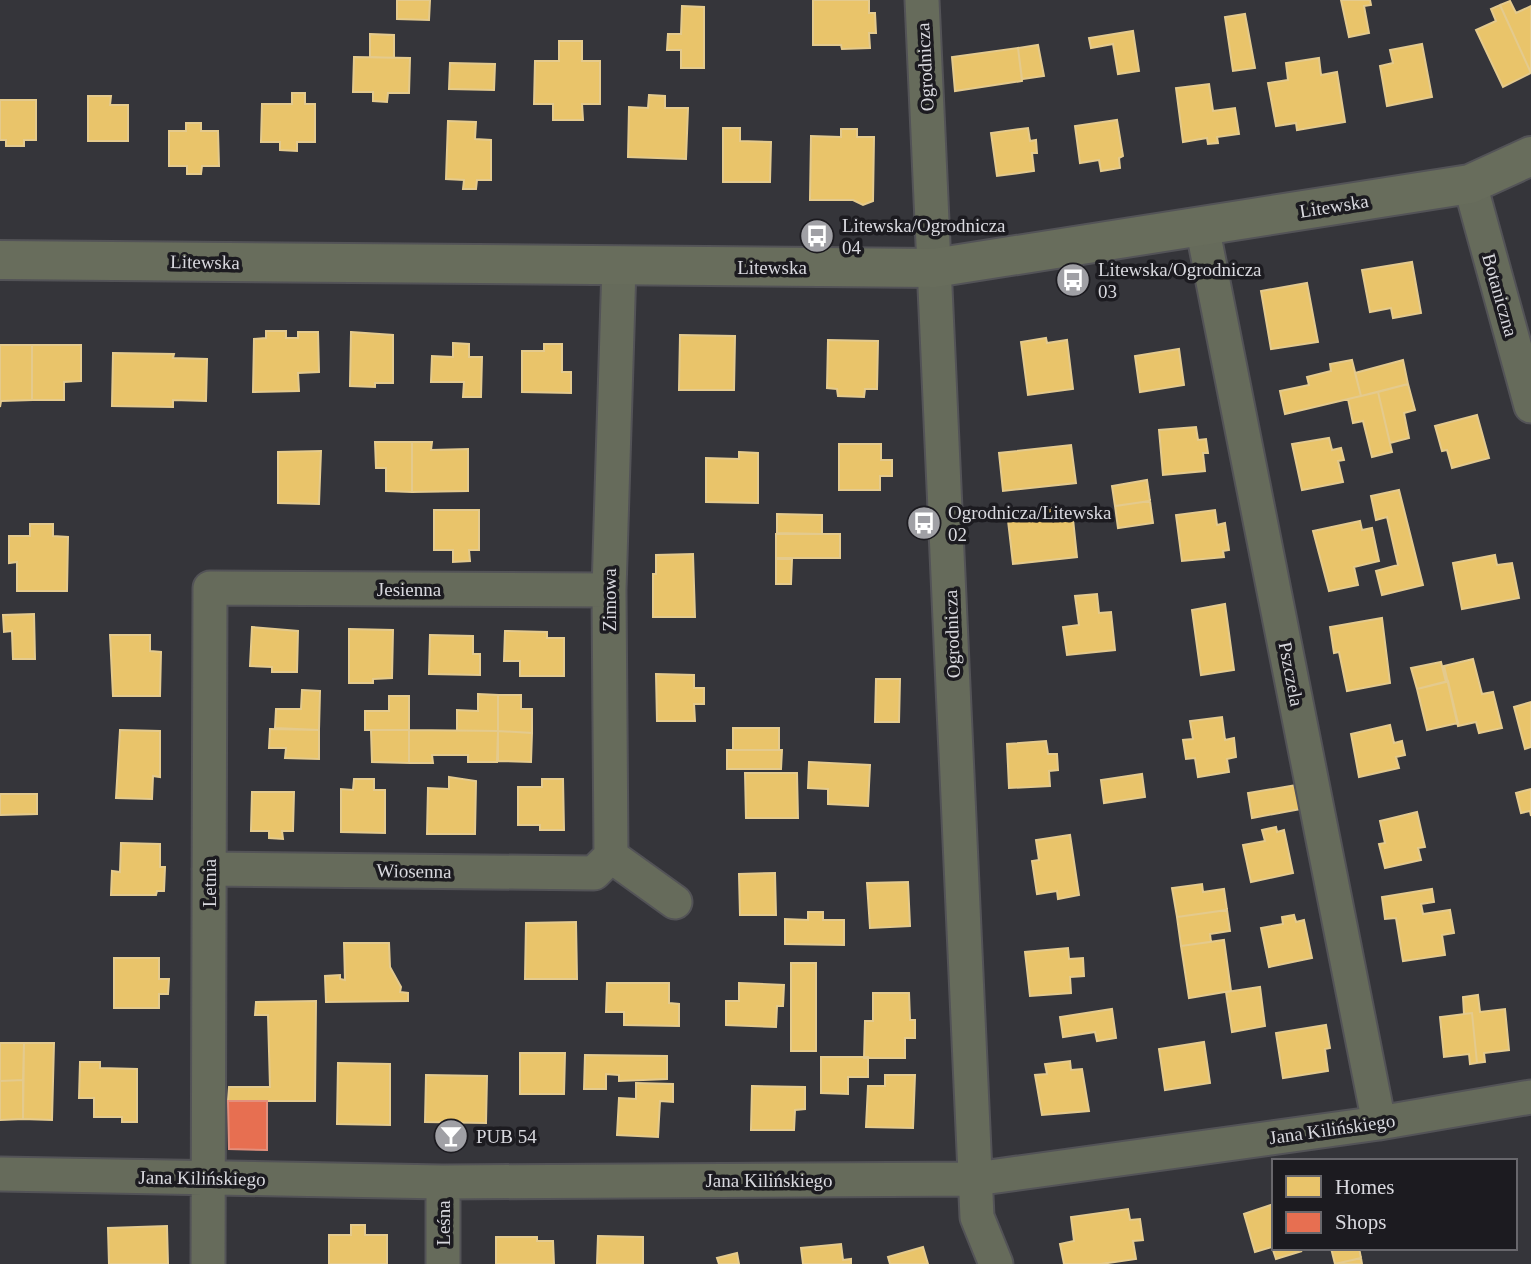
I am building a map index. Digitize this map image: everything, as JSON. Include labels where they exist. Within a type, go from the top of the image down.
[{"type":"main road","name":"Litewska","points":[[0,260],[934,268],[1470,184],[1531,156]]},
{"type":"street","name":"Ogrodnicza","points":[[922,0],[977,1217],[996,1264]]},
{"type":"street","name":"Botaniczna","points":[[1470,184],[1531,406]]},
{"type":"street","name":"Pszczela","points":[[1202,226],[1379,1123]]},
{"type":"street","name":"Zimowa","points":[[611,856],[608,590],[620,266]]},
{"type":"street","name":"Jesienna","points":[[210,588],[608,590]]},
{"type":"street","name":"Letnia","points":[[208,1264],[210,588]]},
{"type":"street","name":"Wiosenna","points":[[209,869],[594,873],[611,856]]},
{"type":"street","points":[[611,856],[675,902]]},
{"type":"street","name":"Jana Kilińskiego","points":[[0,1174],[443,1182],[975,1179],[1379,1123],[1531,1097]]},
{"type":"street","name":"Leśna","points":[[443,1182],[443,1264]]},
{"type":"building: Homes","points":[[397,0],[430,0],[429,20],[397,19]]},
{"type":"building: Homes","points":[[813,0],[869,0],[869,13],[875,13],[876,33],[869,33],[870,48],[842,49],[841,45],[813,45]]},
{"type":"building: Homes","points":[[1341,0],[1370,0],[1371,5],[1364,6],[1369,33],[1349,37]]},
{"type":"building: Homes","points":[[1510,1],[1516,13],[1531,6],[1531,73],[1500,5]]},
{"type":"building: Homes","points":[[1500,5],[1531,73],[1503,87],[1476,30],[1496,21],[1491,9]]},
{"type":"building: Homes","points":[[682,6],[704,7],[704,68],[681,68],[681,50],[667,50],[668,34],[681,34]]},
{"type":"building: Homes","points":[[1245,14],[1255,68],[1233,71],[1225,17]]},
{"type":"building: Homes","points":[[1133,31],[1139,71],[1118,74],[1113,44],[1091,48],[1089,38]]},
{"type":"building: Homes","points":[[370,34],[394,35],[394,58],[370,57]]},
{"type":"building: Homes","points":[[559,41],[582,41],[582,61],[600,61],[600,104],[582,104],[583,120],[553,120],[553,104],[534,104],[535,61],[559,61]]},
{"type":"building: Homes","points":[[1422,44],[1432,97],[1387,106],[1380,66],[1393,63],[1390,50]]},
{"type":"building: Homes","points":[[1038,45],[1044,76],[1022,79],[1018,48]]},
{"type":"building: Homes","points":[[1018,48],[1022,81],[955,91],[952,57]]},
{"type":"building: Homes","points":[[354,57],[410,58],[409,93],[388,93],[387,102],[373,101],[373,92],[353,92]]},
{"type":"building: Homes","points":[[1319,58],[1321,75],[1337,72],[1345,122],[1297,130],[1296,123],[1276,126],[1268,83],[1288,80],[1286,63]]},
{"type":"building: Homes","points":[[450,63],[495,64],[494,90],[449,89]]},
{"type":"building: Homes","points":[[1209,84],[1213,111],[1235,108],[1239,134],[1217,137],[1218,143],[1208,144],[1207,138],[1183,142],[1176,88]]},
{"type":"building: Homes","points":[[292,93],[305,93],[305,104],[315,104],[315,142],[297,142],[297,151],[280,150],[280,142],[261,142],[262,104],[292,104]]},
{"type":"building: Homes","points":[[649,95],[665,96],[665,108],[688,108],[686,159],[628,157],[629,107],[648,108]]},
{"type":"building: Homes","points":[[88,96],[111,96],[110,105],[128,105],[128,141],[88,141]]},
{"type":"building: Homes","points":[[0,100],[36,100],[36,140],[24,140],[24,146],[6,146],[6,140],[0,140]]},
{"type":"building: Homes","points":[[1117,120],[1123,156],[1119,158],[1120,168],[1101,171],[1099,160],[1080,163],[1075,126]]},
{"type":"building: Homes","points":[[448,121],[476,122],[475,139],[491,140],[491,180],[477,180],[476,189],[463,189],[464,180],[446,179]]},
{"type":"building: Homes","points":[[186,123],[201,123],[201,131],[218,131],[219,166],[202,166],[201,174],[187,174],[187,166],[169,166],[169,131],[186,131]]},
{"type":"building: Homes","points":[[723,128],[740,128],[740,141],[771,142],[770,182],[723,182]]},
{"type":"building: Homes","points":[[1028,128],[1030,141],[1036,140],[1037,153],[1032,153],[1034,171],[997,176],[991,133]]},
{"type":"building: Homes","points":[[841,129],[857,129],[857,137],[874,137],[873,201],[863,205],[853,200],[810,200],[811,136],[841,137]]},
{"type":"building: Homes","points":[[1412,262],[1421,313],[1393,318],[1391,308],[1370,312],[1362,270]]},
{"type":"building: Homes","points":[[1307,283],[1318,342],[1271,349],[1261,291]]},
{"type":"building: Homes","points":[[266,331],[286,331],[286,338],[298,338],[298,332],[318,332],[319,372],[298,373],[299,391],[253,392],[254,339],[266,338]]},
{"type":"building: Homes","points":[[351,332],[393,335],[393,383],[375,383],[375,387],[350,386]]},
{"type":"building: Homes","points":[[680,335],[735,336],[734,390],[679,390]]},
{"type":"building: Homes","points":[[1046,338],[1047,343],[1067,340],[1073,389],[1028,395],[1021,342]]},
{"type":"building: Homes","points":[[828,340],[878,341],[877,389],[865,389],[864,397],[838,396],[837,389],[827,388]]},
{"type":"building: Homes","points":[[453,343],[469,344],[469,357],[482,357],[481,397],[463,397],[464,382],[431,382],[432,356],[453,357]]},
{"type":"building: Homes","points":[[544,344],[562,344],[562,372],[571,372],[571,393],[522,392],[522,351],[544,351]]},
{"type":"building: Homes","points":[[0,345],[32,345],[32,400],[1,401],[0,407]]},
{"type":"building: Homes","points":[[32,345],[81,345],[81,381],[64,382],[64,400],[32,400]]},
{"type":"building: Homes","points":[[1179,349],[1184,385],[1140,392],[1135,356]]},
{"type":"building: Homes","points":[[113,353],[174,354],[173,358],[207,359],[206,401],[173,400],[173,407],[112,406]]},
{"type":"building: Homes","points":[[1352,360],[1361,396],[1285,414],[1280,391],[1309,385],[1307,377],[1331,371],[1330,364]]},
{"type":"building: Homes","points":[[1403,360],[1408,384],[1361,396],[1355,373]]},
{"type":"building: Homes","points":[[1408,384],[1415,410],[1404,413],[1409,438],[1390,443],[1378,392]]},
{"type":"building: Homes","points":[[1378,392],[1392,452],[1372,457],[1363,421],[1353,423],[1348,399]]},
{"type":"building: Homes","points":[[1477,415],[1489,458],[1452,468],[1447,450],[1442,451],[1435,426]]},
{"type":"building: Homes","points":[[1196,427],[1198,440],[1206,439],[1208,453],[1203,453],[1205,471],[1163,475],[1159,430]]},
{"type":"building: Homes","points":[[1329,438],[1332,450],[1341,448],[1344,460],[1338,461],[1343,482],[1302,490],[1292,444]]},
{"type":"building: Homes","points":[[375,442],[412,442],[412,492],[386,491],[386,468],[376,468]]},
{"type":"building: Homes","points":[[412,442],[432,442],[431,450],[468,449],[468,491],[412,492]]},
{"type":"building: Homes","points":[[839,444],[881,444],[881,460],[892,460],[892,476],[880,476],[880,490],[839,490]]},
{"type":"building: Homes","points":[[1071,445],[1076,483],[1003,491],[999,453]]},
{"type":"building: Homes","points":[[321,451],[319,504],[278,503],[278,452]]},
{"type":"building: Homes","points":[[739,452],[758,453],[758,503],[706,502],[706,458],[739,459]]},
{"type":"building: Homes","points":[[1147,480],[1150,501],[1115,506],[1112,486]]},
{"type":"building: Homes","points":[[1399,490],[1423,585],[1382,595],[1376,571],[1398,565],[1387,517],[1376,520],[1371,496]]},
{"type":"building: Homes","points":[[1150,501],[1153,523],[1118,528],[1115,506]]},
{"type":"building: Homes","points":[[1053,508],[1055,521],[1073,519],[1077,557],[1013,564],[1007,512]]},
{"type":"building: Homes","points":[[434,510],[479,510],[479,550],[469,550],[470,561],[453,562],[453,550],[434,550]]},
{"type":"building: Homes","points":[[1215,510],[1217,525],[1225,523],[1229,550],[1223,551],[1224,557],[1182,561],[1176,515]]},
{"type":"building: Homes","points":[[777,514],[822,515],[822,534],[777,533]]},
{"type":"building: Homes","points":[[1360,521],[1362,530],[1372,528],[1379,561],[1354,567],[1358,585],[1329,591],[1313,531]]},
{"type":"building: Homes","points":[[30,524],[53,524],[53,536],[68,537],[67,591],[17,591],[17,562],[9,563],[9,536],[30,536]]},
{"type":"building: Homes","points":[[776,534],[840,534],[840,558],[776,558]]},
{"type":"building: Homes","points":[[693,554],[695,617],[653,617],[656,555]]},
{"type":"building: Homes","points":[[1495,555],[1497,565],[1512,563],[1519,598],[1462,609],[1453,563]]},
{"type":"building: Homes","points":[[776,559],[792,559],[791,584],[776,584]]},
{"type":"building: Homes","points":[[1097,594],[1099,613],[1111,612],[1115,650],[1067,655],[1063,627],[1079,625],[1075,596]]},
{"type":"building: Homes","points":[[1225,604],[1234,670],[1201,675],[1192,610]]},
{"type":"building: Homes","points":[[34,614],[35,659],[13,659],[12,631],[4,632],[3,615]]},
{"type":"building: Homes","points":[[1382,618],[1390,683],[1347,691],[1339,652],[1334,653],[1330,627]]},
{"type":"building: Homes","points":[[252,627],[298,631],[297,672],[272,672],[272,667],[250,666]]},
{"type":"building: Homes","points":[[349,629],[393,630],[392,678],[373,679],[373,683],[349,683]]},
{"type":"building: Homes","points":[[505,631],[547,632],[547,638],[564,638],[564,676],[520,676],[520,661],[504,661]]},
{"type":"building: Homes","points":[[110,635],[150,635],[150,651],[161,652],[160,696],[113,696]]},
{"type":"building: Homes","points":[[430,635],[473,636],[473,654],[480,654],[480,675],[429,674]]},
{"type":"building: Homes","points":[[1473,659],[1482,694],[1493,692],[1502,728],[1479,733],[1476,722],[1458,726],[1444,666]]},
{"type":"building: Homes","points":[[1441,662],[1446,682],[1417,689],[1411,668]]},
{"type":"building: Homes","points":[[656,674],[694,675],[694,688],[704,688],[704,704],[694,704],[695,721],[657,721]]},
{"type":"building: Homes","points":[[876,679],[900,679],[899,722],[875,722]]},
{"type":"building: Homes","points":[[1448,681],[1458,723],[1427,730],[1417,689]]},
{"type":"building: Homes","points":[[302,690],[320,691],[319,730],[275,728],[276,709],[301,709]]},
{"type":"building: Homes","points":[[478,694],[498,695],[498,731],[457,731],[457,710],[478,711]]},
{"type":"building: Homes","points":[[498,695],[521,695],[521,709],[532,709],[532,733],[498,731]]},
{"type":"building: Homes","points":[[389,696],[409,696],[409,730],[365,730],[365,711],[389,711]]},
{"type":"building: Homes","points":[[1531,702],[1531,747],[1525,749],[1514,707]]},
{"type":"building: Homes","points":[[1222,717],[1225,740],[1234,738],[1236,757],[1227,759],[1229,772],[1198,777],[1195,758],[1186,759],[1183,740],[1193,739],[1190,721]]},
{"type":"building: Homes","points":[[1390,725],[1394,743],[1402,741],[1405,755],[1396,757],[1399,768],[1359,777],[1351,734]]},
{"type":"building: Homes","points":[[733,728],[779,728],[779,750],[733,750]]},
{"type":"building: Homes","points":[[270,729],[319,730],[319,759],[285,758],[286,748],[269,748]]},
{"type":"building: Homes","points":[[120,730],[160,731],[160,777],[153,776],[152,799],[116,798]]},
{"type":"building: Homes","points":[[371,730],[409,730],[409,763],[372,762]]},
{"type":"building: Homes","points":[[409,730],[498,731],[497,762],[468,762],[468,755],[432,755],[433,763],[409,763]]},
{"type":"building: Homes","points":[[498,731],[532,733],[531,762],[498,761]]},
{"type":"building: Homes","points":[[1046,741],[1048,754],[1057,754],[1058,770],[1049,771],[1050,786],[1009,788],[1007,744]]},
{"type":"building: Homes","points":[[727,750],[782,750],[781,769],[727,769]]},
{"type":"building: Homes","points":[[809,762],[870,765],[868,806],[828,804],[828,789],[808,788]]},
{"type":"building: Homes","points":[[745,773],[797,773],[798,818],[746,818]]},
{"type":"building: Homes","points":[[1142,774],[1145,797],[1104,803],[1101,780]]},
{"type":"building: Homes","points":[[449,777],[476,781],[475,834],[427,834],[428,788],[449,789]]},
{"type":"building: Homes","points":[[354,779],[374,779],[374,790],[385,790],[385,833],[341,832],[341,789],[353,790]]},
{"type":"building: Homes","points":[[542,779],[563,779],[564,830],[540,830],[540,825],[518,825],[518,787],[542,787]]},
{"type":"building: Homes","points":[[1297,785],[1301,809],[1252,818],[1248,793]]},
{"type":"building: Homes","points":[[1531,789],[1531,816],[1530,811],[1521,813],[1516,793]]},
{"type":"building: Homes","points":[[252,792],[294,792],[293,831],[282,831],[283,839],[269,838],[269,831],[251,831]]},
{"type":"building: Homes","points":[[0,794],[37,794],[37,814],[0,815]]},
{"type":"building: Homes","points":[[1417,812],[1425,847],[1418,848],[1421,860],[1385,868],[1379,844],[1385,843],[1380,821]]},
{"type":"building: Homes","points":[[1276,827],[1277,832],[1284,830],[1293,873],[1251,882],[1243,845],[1265,841],[1262,830]]},
{"type":"building: Homes","points":[[1070,835],[1079,895],[1058,899],[1057,891],[1037,894],[1032,861],[1039,860],[1036,840]]},
{"type":"building: Homes","points":[[121,843],[160,844],[160,867],[165,867],[164,891],[157,891],[156,895],[111,895],[112,871],[120,872]]},
{"type":"building: Homes","points":[[775,873],[776,915],[740,915],[739,874]]},
{"type":"building: Homes","points":[[908,882],[910,926],[870,928],[867,883]]},
{"type":"building: Homes","points":[[1202,884],[1203,892],[1224,889],[1227,910],[1177,917],[1172,888]]},
{"type":"building: Homes","points":[[1432,889],[1434,902],[1421,904],[1423,914],[1450,910],[1454,933],[1442,935],[1445,955],[1403,961],[1396,918],[1385,919],[1382,897]]},
{"type":"building: Homes","points":[[1227,910],[1230,931],[1210,934],[1211,942],[1181,946],[1177,917]]},
{"type":"building: Homes","points":[[808,912],[823,912],[823,920],[844,920],[844,945],[785,944],[785,919],[808,920]]},
{"type":"building: Homes","points":[[1294,915],[1296,922],[1304,920],[1312,958],[1269,967],[1261,928],[1283,924],[1282,917]]},
{"type":"building: Homes","points":[[576,922],[577,979],[525,979],[526,923]]},
{"type":"building: Homes","points":[[1224,940],[1231,991],[1189,998],[1181,946]]},
{"type":"building: Homes","points":[[344,943],[389,943],[390,967],[401,987],[400,992],[408,993],[408,1001],[326,1002],[325,976],[340,975],[340,979],[345,980]]},
{"type":"building: Homes","points":[[1068,948],[1069,959],[1083,958],[1084,976],[1070,977],[1071,993],[1030,996],[1025,952]]},
{"type":"building: Homes","points":[[114,958],[159,958],[159,979],[169,979],[168,994],[159,994],[159,1008],[114,1008]]},
{"type":"building: Homes","points":[[791,963],[816,963],[816,1051],[791,1051]]},
{"type":"building: Homes","points":[[607,983],[669,983],[669,1003],[679,1004],[679,1026],[624,1025],[624,1012],[606,1012]]},
{"type":"building: Homes","points":[[739,983],[784,985],[783,1006],[777,1006],[776,1027],[726,1025],[726,1001],[739,1001]]},
{"type":"building: Homes","points":[[1260,987],[1265,1026],[1232,1032],[1226,992]]},
{"type":"building: Homes","points":[[873,993],[909,993],[910,1020],[915,1020],[915,1038],[905,1038],[905,1058],[864,1058],[865,1021],[873,1021]]},
{"type":"building: Homes","points":[[1478,995],[1480,1012],[1505,1009],[1509,1050],[1484,1053],[1485,1062],[1477,1063],[1472,1013],[1464,1014],[1463,997]]},
{"type":"building: Homes","points":[[316,1001],[315,1101],[228,1101],[229,1087],[270,1087],[268,1015],[255,1015],[256,1002]]},
{"type":"building: Homes","points":[[1112,1009],[1116,1038],[1097,1041],[1095,1032],[1063,1037],[1060,1017]]},
{"type":"building: Homes","points":[[1472,1013],[1477,1063],[1470,1064],[1469,1054],[1444,1057],[1440,1017]]},
{"type":"building: Homes","points":[[1326,1025],[1330,1048],[1325,1049],[1328,1071],[1283,1078],[1276,1033]]},
{"type":"building: Homes","points":[[1204,1042],[1210,1083],[1165,1090],[1159,1049]]},
{"type":"building: Homes","points":[[0,1043],[24,1043],[23,1080],[0,1081]]},
{"type":"building: Homes","points":[[24,1043],[54,1043],[52,1120],[23,1119]]},
{"type":"building: Homes","points":[[520,1053],[565,1053],[564,1094],[520,1094]]},
{"type":"building: Homes","points":[[585,1055],[667,1056],[667,1079],[619,1081],[619,1075],[606,1074],[606,1089],[584,1089]]},
{"type":"building: Homes","points":[[821,1057],[868,1057],[868,1077],[848,1077],[848,1094],[821,1093]]},
{"type":"building: Homes","points":[[1070,1061],[1071,1070],[1082,1069],[1089,1111],[1042,1115],[1035,1075],[1047,1074],[1045,1064]]},
{"type":"building: Homes","points":[[80,1062],[100,1062],[100,1068],[137,1069],[137,1122],[122,1122],[122,1117],[94,1117],[94,1098],[79,1098]]},
{"type":"building: Homes","points":[[338,1063],[390,1064],[390,1125],[337,1124]]},
{"type":"building: Homes","points":[[426,1075],[487,1076],[486,1123],[425,1122]]},
{"type":"building: Homes","points":[[885,1075],[915,1075],[913,1128],[866,1127],[868,1086],[885,1086]]},
{"type":"building: Homes","points":[[23,1080],[23,1119],[0,1120],[0,1081]]},
{"type":"building: Homes","points":[[636,1083],[673,1084],[673,1102],[660,1101],[658,1137],[617,1135],[619,1098],[636,1099]]},
{"type":"building: Homes","points":[[752,1086],[805,1087],[805,1109],[795,1110],[794,1130],[751,1130]]},
{"type":"building: Homes","points":[[1272,1205],[1272,1247],[1255,1252],[1244,1214]]},
{"type":"building: Homes","points":[[1128,1209],[1130,1220],[1140,1219],[1143,1240],[1133,1241],[1136,1259],[1101,1264],[1064,1264],[1060,1244],[1074,1241],[1071,1217]]},
{"type":"building: Homes","points":[[351,1225],[365,1225],[365,1235],[387,1235],[387,1264],[329,1264],[329,1235],[351,1235]]},
{"type":"building: Homes","points":[[167,1226],[168,1264],[109,1264],[108,1228]]},
{"type":"building: Homes","points":[[598,1236],[643,1237],[643,1264],[597,1264]]},
{"type":"building: Homes","points":[[496,1237],[537,1237],[537,1241],[553,1241],[554,1264],[496,1264]]},
{"type":"building: Homes","points":[[841,1244],[843,1260],[851,1259],[851,1264],[803,1264],[801,1248]]},
{"type":"building: Homes","points":[[923,1247],[928,1264],[890,1264],[888,1257]]},
{"type":"building: Homes","points":[[1273,1250],[1302,1251],[1276,1259]]},
{"type":"building: Homes","points":[[1332,1250],[1359,1250],[1361,1258],[1335,1264]]},
{"type":"building: Homes","points":[[737,1253],[739,1264],[719,1264],[717,1258]]},
{"type":"building: Homes","points":[[1361,1258],[1362,1264],[1335,1264]]},
{"type":"building: Shops","points":[[228,1101],[267,1101],[267,1150],[229,1149]]},
{"type":"place","name":"Litewska/Ogrodnicza 04","points":[[817,236]]},
{"type":"place","name":"Litewska/Ogrodnicza 03","points":[[1073,280]]},
{"type":"place","name":"Ogrodnicza/Litewska 02","points":[[924,523]]},
{"type":"place","name":"PUB 54","points":[[451,1136]]}]
